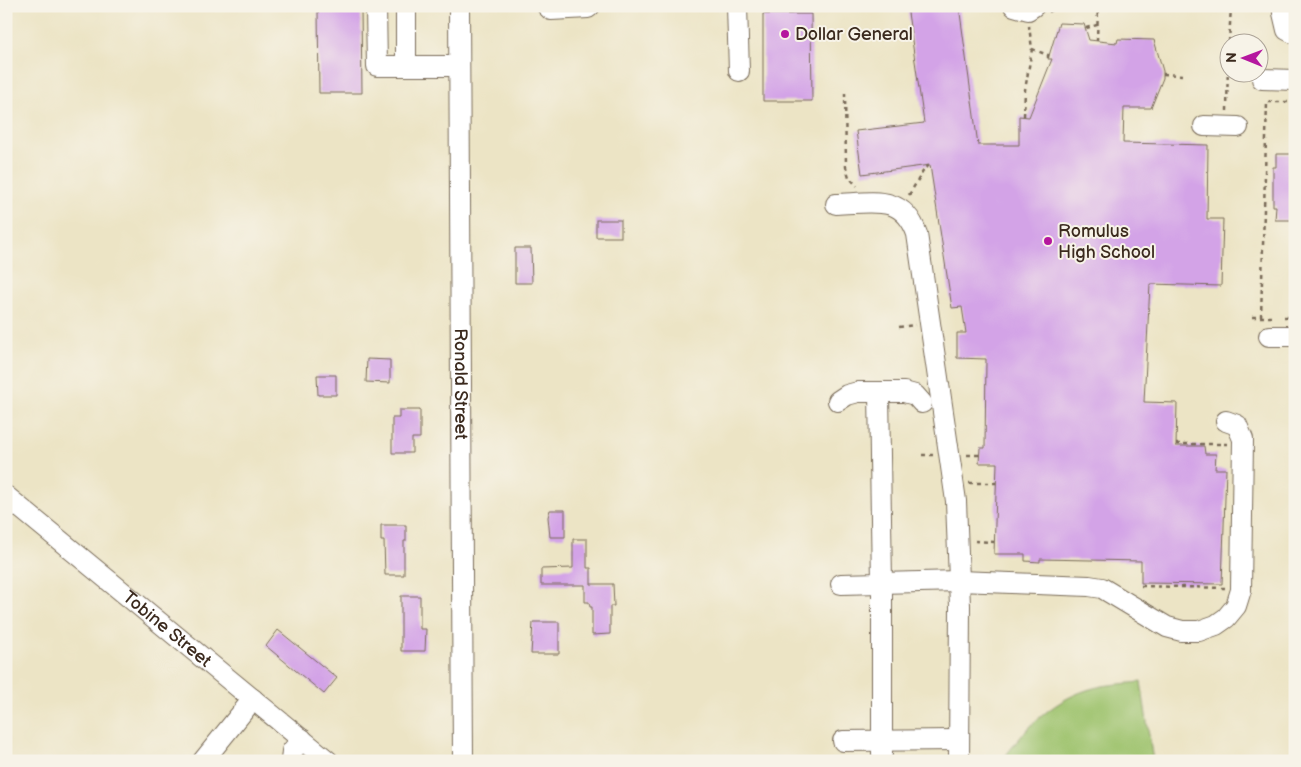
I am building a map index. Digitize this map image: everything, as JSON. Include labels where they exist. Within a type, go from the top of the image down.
[{"type":"street","points":[[376,6],[377,66],[459,66]]},
{"type":"street","points":[[406,6],[406,66]]},
{"type":"street","name":"Ronald Street","points":[[459,6],[463,761]]},
{"type":"street","points":[[547,6],[551,10],[588,8],[590,6]]},
{"type":"street","points":[[737,6],[739,71]]},
{"type":"street","points":[[1014,6],[1028,10],[1036,15]]},
{"type":"street","points":[[1283,6],[1282,13],[1287,30],[1295,34]]},
{"type":"street","points":[[1268,79],[1295,80]]},
{"type":"street","points":[[1204,126],[1232,122]]},
{"type":"street","points":[[836,204],[890,203],[903,210],[913,222],[917,234],[956,501],[960,581],[959,761]]},
{"type":"street","points":[[1269,336],[1295,336]]},
{"type":"street","points":[[838,401],[847,395],[858,392],[904,392],[915,395],[922,403]]},
{"type":"street","points":[[879,392],[882,747]]},
{"type":"street","points":[[841,584],[960,581],[1090,586],[1102,588],[1166,627],[1182,631],[1199,631],[1216,625],[1226,618],[1236,606],[1241,590],[1243,439],[1237,425],[1226,421]]},
{"type":"street","name":"Tobine Street","points":[[6,496],[328,761]]},
{"type":"street","points":[[203,761],[253,699]]},
{"type":"street","points":[[291,761],[292,751],[302,739]]},
{"type":"street","points":[[843,742],[882,747],[959,740]]},
{"type":"path","points":[[1024,116],[1024,90],[1036,15],[1059,6]]},
{"type":"path","points":[[1097,41],[1098,6]]},
{"type":"path","points":[[1229,32],[1230,6]]},
{"type":"path","points":[[1086,28],[1097,25]]},
{"type":"path","points":[[1032,49],[1048,55],[1048,59]]},
{"type":"path","points":[[1163,74],[1182,75]]},
{"type":"path","points":[[1229,82],[1232,122]]},
{"type":"path","points":[[1261,318],[1267,102],[1295,102]]},
{"type":"path","points":[[906,198],[925,168],[930,165]]},
{"type":"path","points":[[899,327],[922,324]]},
{"type":"path","points":[[1176,444],[1232,444]]},
{"type":"path","points":[[963,455],[980,455]]},
{"type":"path","points":[[968,483],[996,484]]},
{"type":"path","points":[[969,541],[994,542]]},
{"type":"path","points":[[1141,586],[1228,588],[1225,595]]},
{"type":"green space","points":[[1141,682],[1153,761],[1002,761],[1039,718],[1061,702],[1093,688]]},
{"type":"building","points":[[907,6],[959,6],[978,145],[1019,145],[1019,116],[1029,117],[1052,59],[1048,59],[1059,23],[1084,24],[1089,40],[1117,43],[1118,39],[1154,40],[1163,71],[1163,78],[1151,108],[1124,108],[1123,143],[1208,145],[1207,219],[1223,219],[1221,286],[1150,284],[1144,402],[1177,403],[1176,446],[1204,446],[1205,454],[1216,454],[1215,469],[1226,469],[1222,584],[1141,583],[1141,561],[1040,559],[1040,562],[1025,561],[1025,554],[994,554],[997,463],[979,463],[980,448],[985,448],[986,359],[957,358],[957,333],[966,333],[962,307],[952,308],[930,165],[862,174],[856,131],[924,123]]},
{"type":"building","points":[[361,9],[362,93],[319,93],[318,10]]},
{"type":"building","points":[[763,14],[811,14],[812,101],[763,101]]},
{"type":"building","points":[[1276,154],[1295,154],[1295,220],[1275,220],[1276,206],[1273,206],[1273,167],[1276,167]]},
{"type":"building","points":[[596,220],[621,220],[621,237],[596,237]]},
{"type":"building","points":[[515,248],[531,248],[532,283],[515,283]]},
{"type":"building","points":[[367,359],[390,360],[390,383],[366,382]]},
{"type":"building","points":[[317,375],[336,375],[336,395],[318,395]]},
{"type":"building","points":[[399,410],[420,410],[420,438],[412,438],[412,453],[392,453],[392,418],[399,418]]},
{"type":"building","points":[[550,510],[565,510],[565,537],[550,537],[548,517]]},
{"type":"building","points":[[381,525],[406,525],[404,575],[385,575],[384,541],[381,541]]},
{"type":"building","points":[[573,539],[587,539],[587,568],[591,568],[591,584],[613,584],[614,606],[610,606],[610,634],[592,635],[592,607],[590,607],[589,602],[585,602],[585,585],[541,585],[541,569],[573,568]]},
{"type":"building","points":[[401,596],[420,596],[420,629],[426,629],[425,651],[401,651]]},
{"type":"building","points":[[533,622],[559,622],[559,654],[531,654]]},
{"type":"building","points":[[278,630],[337,678],[324,694],[266,646]]},
{"type":"place","name":"Dollar General","points":[[785,34]]},
{"type":"place","name":"Romulus High School","points":[[1048,241]]}]
